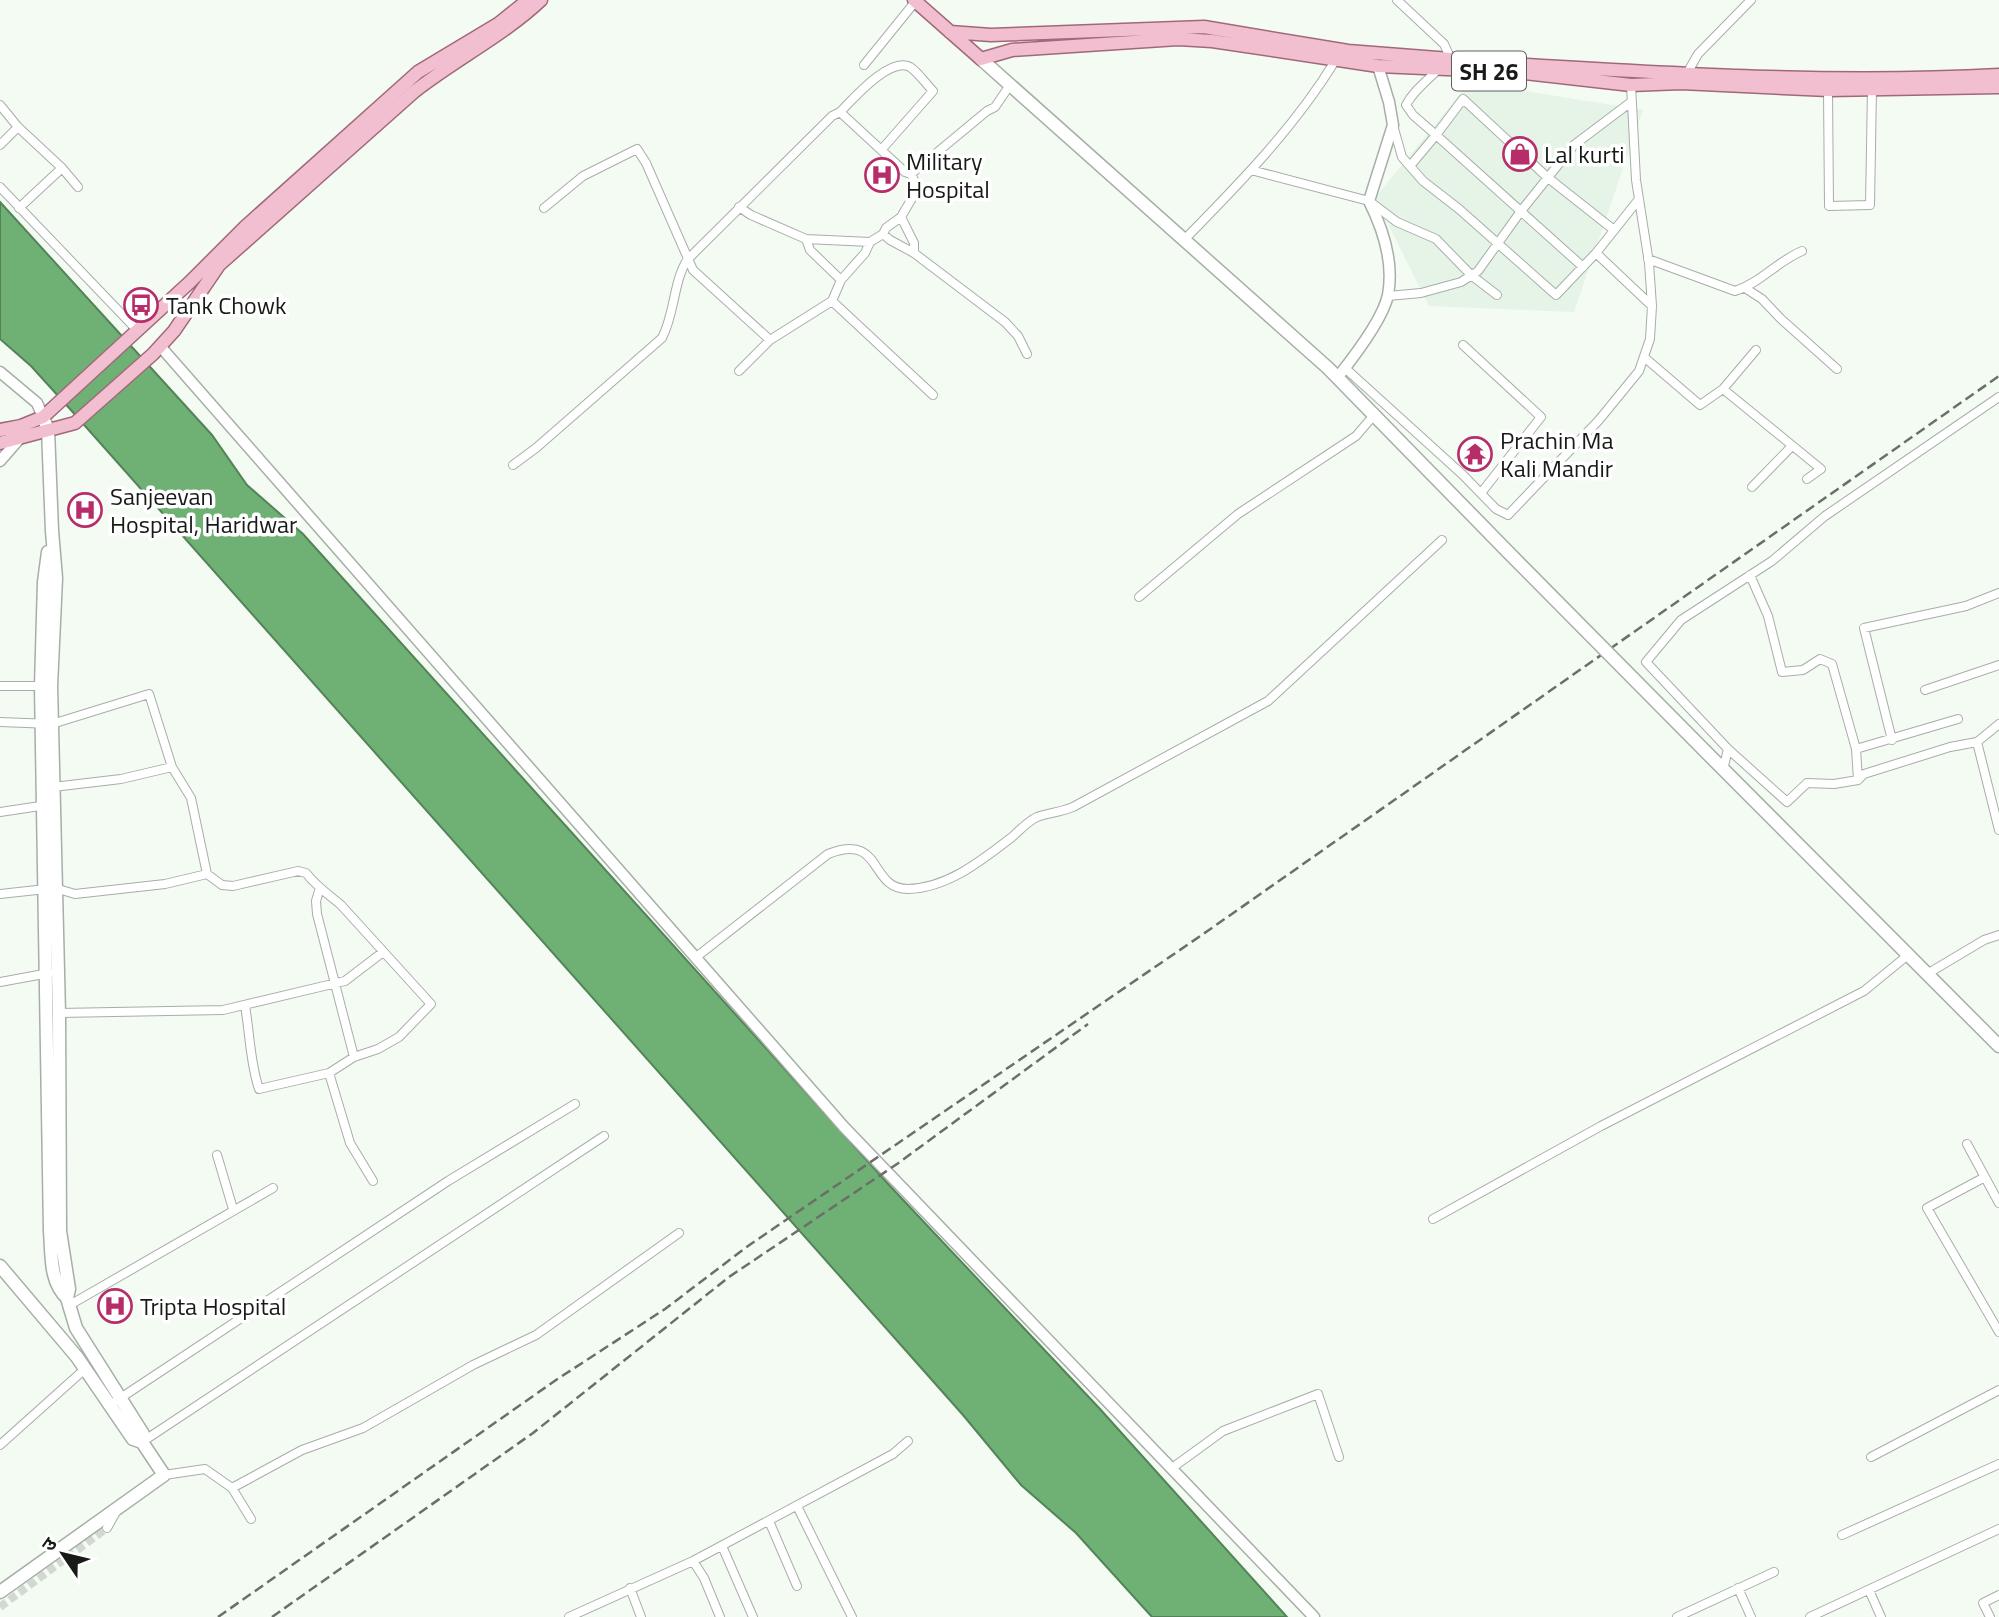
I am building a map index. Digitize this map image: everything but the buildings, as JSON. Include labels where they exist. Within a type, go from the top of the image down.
[{"type":"main road","points":[[0,430],[21,426],[43,417],[190,282],[245,227],[418,72],[498,24],[528,0]]},
{"type":"main road","points":[[0,443],[75,423],[174,331],[219,265],[415,91],[446,67],[523,17],[541,0]]},
{"type":"main road","points":[[915,1],[1184,240],[1341,373],[1374,415],[1999,1046]]},
{"type":"main road","points":[[950,32],[990,35],[1204,27],[1444,64],[1683,79],[1999,75]]},
{"type":"main road","name":"SH 26","points":[[981,60],[1012,50],[1178,39],[1212,41],[1378,66],[1444,64],[1631,85],[1683,79],[1828,90],[1999,87]]},
{"type":"main road","points":[[0,1592],[164,1475],[142,1442],[133,1439],[54,1279],[50,1231],[52,972],[46,686],[56,578],[48,430],[43,417]]},
{"type":"main road","points":[[46,724],[53,787],[48,805]]},
{"type":"main road","points":[[52,972],[59,1013],[60,1231],[69,1289],[68,1307],[54,1330]]},
{"type":"main road","points":[[0,1266],[5,1281],[54,1330],[115,1401]]},
{"type":"street","points":[[1397,0],[1444,44],[1450,55],[1444,64],[1413,91],[1406,105],[1413,115],[1583,267]]},
{"type":"street","points":[[1683,79],[1698,54],[1751,0]]},
{"type":"street","points":[[864,65],[915,1]]},
{"type":"street","points":[[1184,240],[1251,170],[1310,102],[1335,61]]},
{"type":"street","points":[[513,465],[662,338],[670,323],[681,269],[739,207],[832,116],[882,73],[896,65],[909,67],[933,91],[881,149]]},
{"type":"street","points":[[1378,66],[1390,102],[1402,156],[1423,181],[1446,197],[1556,295],[1596,253],[1639,199]]},
{"type":"street","points":[[911,174],[995,107],[1010,85]]},
{"type":"street","points":[[1393,125],[1369,201],[1382,228],[1389,270],[1388,296],[1364,342],[1341,373],[1481,493],[1496,509],[1508,515],[1599,420],[1639,371],[1650,339],[1652,306],[1632,139],[1631,85]]},
{"type":"street","points":[[1828,90],[1829,206],[1842,206],[1870,205],[1872,89]]},
{"type":"street","points":[[1390,102],[1409,99]]},
{"type":"street","points":[[1410,166],[1463,99],[1547,177],[1614,230]]},
{"type":"street","points":[[1388,296],[1461,282],[1478,271],[1521,211],[1574,145],[1631,102]]},
{"type":"street","points":[[0,105],[18,127],[62,168],[78,187]]},
{"type":"street","points":[[739,371],[770,340],[832,301],[841,280],[865,253],[870,242],[901,218],[918,188],[911,174],[905,172],[839,112]]},
{"type":"street","points":[[0,145],[18,127]]},
{"type":"street","points":[[544,208],[583,176],[638,149],[693,270],[770,340]]},
{"type":"street","points":[[19,208],[62,168]]},
{"type":"street","points":[[1251,170],[1369,201],[1397,222],[1436,239],[1471,275],[1497,295]]},
{"type":"street","points":[[0,187],[134,333]]},
{"type":"street","points":[[739,207],[806,239],[870,242]]},
{"type":"street","points":[[901,218],[914,243],[914,253]]},
{"type":"street","points":[[883,234],[914,253],[1005,322],[1018,336],[1027,354]]},
{"type":"street","points":[[806,239],[810,250],[841,280]]},
{"type":"street","points":[[1648,259],[1735,291],[1745,288],[1785,258],[1802,251]]},
{"type":"street","points":[[1596,253],[1652,306]]},
{"type":"street","points":[[1745,288],[1762,299],[1837,369]]},
{"type":"street","points":[[832,301],[933,395]]},
{"type":"street","points":[[1463,345],[1541,417],[1481,493]]},
{"type":"street","points":[[156,350],[844,1127],[1314,1617]]},
{"type":"street","points":[[1644,357],[1700,405],[1723,389],[1756,350]]},
{"type":"street","points":[[0,372],[37,403],[43,417]]},
{"type":"street","points":[[1723,389],[1821,470],[1807,478]]},
{"type":"street","points":[[1999,397],[1825,516],[1772,561],[1681,620],[1646,662],[1728,749],[1787,802],[1807,783],[1835,784],[1858,780],[1864,774],[1977,742],[1999,724]]},
{"type":"street","points":[[1139,597],[1238,514],[1356,436],[1374,415]]},
{"type":"street","points":[[0,461],[21,437]]},
{"type":"street","points":[[1752,487],[1793,446]]},
{"type":"street","points":[[695,958],[828,854],[843,848],[860,850],[888,881],[908,889],[935,883],[968,870],[1036,818],[1073,807],[1268,701],[1442,540]]},
{"type":"street","points":[[1750,575],[1768,616],[1782,672],[1804,670],[1820,659],[1832,664],[1856,749],[1858,780]]},
{"type":"street","points":[[1892,740],[1864,628],[1966,606],[1999,593]]},
{"type":"street","points":[[1925,690],[1999,665]]},
{"type":"street","points":[[0,686],[46,686]]},
{"type":"street","points":[[0,722],[46,724],[149,694],[172,767],[191,798],[207,874],[222,885],[233,886],[298,871],[306,873],[319,891],[328,894],[341,905],[432,1004],[400,1037],[379,1049],[354,1057],[330,1073],[260,1089],[253,1071],[252,1045],[245,1006]]},
{"type":"street","points":[[1856,749],[1958,719]]},
{"type":"street","points":[[1977,742],[1999,830]]},
{"type":"street","points":[[1723,769],[1728,749]]},
{"type":"street","points":[[53,787],[121,779],[172,767]]},
{"type":"street","points":[[0,812],[48,805]]},
{"type":"street","points":[[0,894],[50,889],[75,894],[165,884],[207,874]]},
{"type":"street","points":[[319,891],[316,901],[317,914],[354,1057]]},
{"type":"street","points":[[1927,974],[1984,940],[1999,936]]},
{"type":"street","points":[[59,1013],[223,1010],[245,1006],[345,981],[383,952]]},
{"type":"street","points":[[1433,1219],[1601,1126],[1864,990],[1908,955]]},
{"type":"street","points":[[0,982],[52,972]]},
{"type":"street","points":[[330,1073],[350,1143],[373,1181]]},
{"type":"street","points":[[115,1401],[448,1181],[575,1104]]},
{"type":"street","points":[[142,1442],[604,1136]]},
{"type":"street","points":[[1967,1144],[1999,1203]]},
{"type":"street","points":[[218,1155],[233,1209]]},
{"type":"street","points":[[1985,1177],[1927,1208],[1999,1332]]},
{"type":"street","points":[[68,1307],[272,1188]]},
{"type":"street","points":[[232,1488],[302,1450],[363,1428],[473,1366],[536,1335],[679,1233]]},
{"type":"street","points":[[0,1445],[86,1368]]},
{"type":"street","points":[[1871,1457],[1999,1390]]},
{"type":"street","points":[[1172,1468],[1223,1431],[1318,1394],[1339,1457]]},
{"type":"street","points":[[569,1617],[587,1613],[630,1588],[722,1546],[893,1454],[908,1441]]},
{"type":"street","points":[[1842,1535],[1999,1464]]},
{"type":"street","points":[[164,1475],[205,1469],[232,1488],[251,1519]]},
{"type":"street","points":[[797,1506],[852,1617]]},
{"type":"street","points":[[107,1528],[117,1508]]},
{"type":"street","points":[[769,1521],[797,1586]]},
{"type":"street","points":[[1810,1617],[1827,1613],[1869,1590],[1999,1530]]},
{"type":"street","points":[[722,1546],[753,1617]]},
{"type":"street","points":[[693,1561],[704,1578],[720,1617]]},
{"type":"street","points":[[1677,1617],[1774,1573]]},
{"type":"street","points":[[630,1588],[641,1617]]},
{"type":"street","points":[[1738,1588],[1751,1617]]},
{"type":"street","points":[[1869,1590],[1881,1617]]},
{"type":"street","points":[[1990,1617],[1983,1603],[1999,1595]]},
{"type":"shaded area","name":"Lal kurti","points":[[1470,82],[1643,110],[1574,312],[1429,306],[1375,198]]},
{"type":"shaded area","points":[[0,202],[212,435],[247,485],[303,534],[890,1186],[1100,1409],[1287,1617],[1152,1617],[1076,1533],[1021,1485],[963,1415],[70,409],[31,366],[0,339]]},
{"type":"tunnel","points":[[0,1607],[107,1528]]},
{"type":"railway","points":[[218,1617],[556,1380],[665,1309],[748,1246],[1209,930],[1999,376]]},
{"type":"railway","points":[[272,1617],[533,1433],[729,1277],[897,1164],[1088,1024]]},
{"type":"place","name":"Lal kurti","points":[[1520,154]]},
{"type":"place","name":"Military Hospital","points":[[882,175]]},
{"type":"place","name":"Tank Chowk","points":[[141,305]]},
{"type":"place","name":"Prachin Ma Kali Mandir","points":[[1475,454]]},
{"type":"place","name":"Sanjeevan Hospital, Haridwar","points":[[85,510]]},
{"type":"place","name":"Tripta Hospital","points":[[115,1306]]}]
